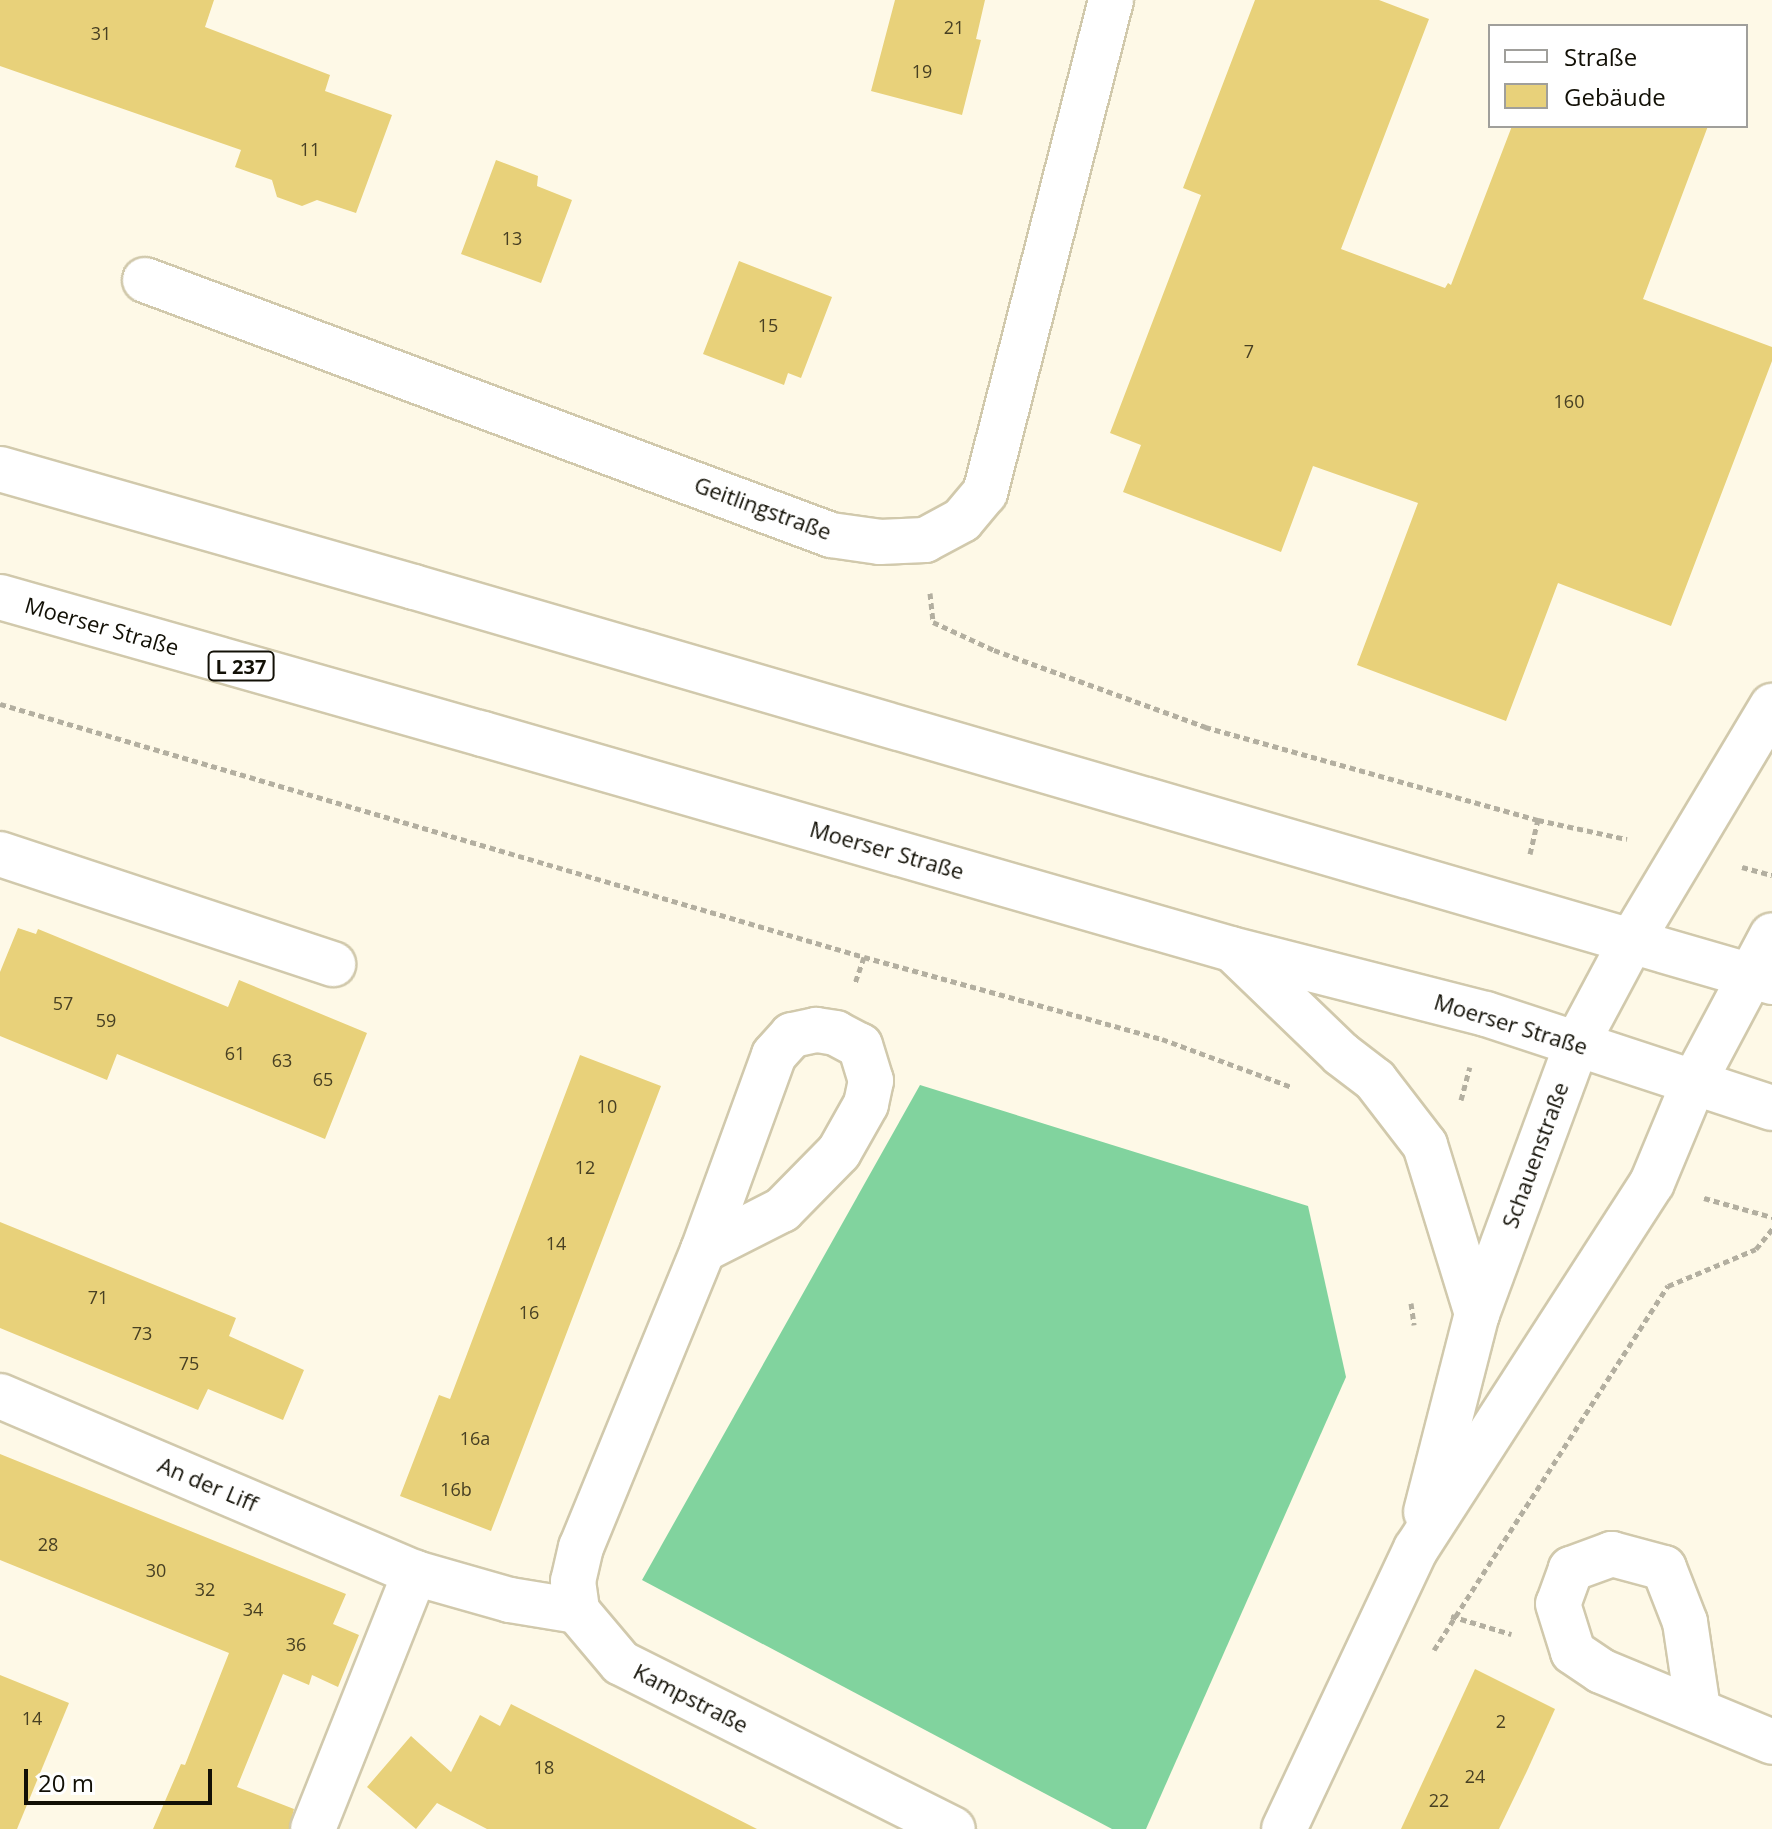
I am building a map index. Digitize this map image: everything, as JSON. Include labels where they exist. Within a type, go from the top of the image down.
[{"type":"main road","name":"Geitlingstraße","points":[[145,280],[831,535],[880,542],[925,540],[962,520],[985,493],[1111,0]]},
{"type":"main road","points":[[0,469],[1762,979]]},
{"type":"main road","name":"Moerser Straße","points":[[0,597],[1231,949],[1486,1014],[1772,1108]]},
{"type":"main road","name":"Schauenstraße","points":[[1416,1549],[1477,1314],[1577,1043],[1632,940],[1772,706]]},
{"type":"main road","points":[[0,854],[333,964]]},
{"type":"main road","name":"Schauenstraße","points":[[1284,1829],[1416,1549],[1652,1183],[1694,1082],[1762,979],[1772,935]]},
{"type":"main road","points":[[1231,949],[1341,1054],[1375,1080],[1425,1145],[1477,1314]]},
{"type":"main road","points":[[577,1611],[573,1581],[581,1547],[703,1250],[774,1055],[792,1035],[816,1030],[836,1033],[860,1046],[871,1081],[866,1104],[839,1152],[782,1210],[703,1250]]},
{"type":"main road","name":"An der Liff","points":[[0,1396],[415,1573],[510,1600],[577,1611]]},
{"type":"main road","points":[[1698,1709],[1685,1622],[1664,1568],[1612,1554],[1571,1569],[1558,1604],[1573,1652],[1601,1671],[1772,1742]]},
{"type":"main road","points":[[313,1829],[415,1573]]},
{"type":"main road","name":"Kampstraße","points":[[577,1611],[621,1663],[953,1829]]},
{"type":"path","points":[[925,540],[933,622],[994,650],[1205,727],[1538,820]]},
{"type":"path","points":[[0,704],[864,957],[1162,1039],[1298,1089]]},
{"type":"path","points":[[836,1033],[864,957]]},
{"type":"path","points":[[1430,1656],[1532,1502],[1668,1286],[1756,1249],[1772,1229]]},
{"type":"path","points":[[1408,1290],[1415,1334]]},
{"type":"path","points":[[1394,1597],[1573,1652]]},
{"type":"green space","points":[[920,1085],[1308,1206],[1346,1377],[1146,1829],[1112,1829],[642,1580]]},
{"type":"building","points":[[0,0],[214,0],[205,27],[330,75],[325,91],[392,115],[356,213],[317,200],[302,206],[277,197],[272,180],[235,167],[241,150],[0,66]]},
{"type":"building","points":[[895,0],[985,0],[976,39],[981,40],[962,115],[871,91]]},
{"type":"building","points":[[1255,0],[1379,0],[1429,19],[1341,249],[1445,288],[1448,283],[1451,285],[1511,128],[1707,128],[1643,299],[1772,347],[1772,361],[1671,626],[1558,583],[1506,721],[1357,665],[1418,503],[1313,466],[1281,552],[1123,492],[1141,445],[1110,433],[1201,195],[1183,188]]},
{"type":"building","points":[[496,160],[538,176],[537,186],[572,200],[541,283],[461,254]]},
{"type":"building","points":[[739,261],[832,297],[801,378],[788,373],[784,385],[703,354]]},
{"type":"building","points":[[18,928],[36,934],[38,929],[228,1007],[239,980],[367,1033],[325,1139],[117,1054],[107,1080],[0,1036],[0,972]]},
{"type":"building","points":[[580,1055],[661,1086],[491,1531],[400,1496],[439,1395],[450,1399]]},
{"type":"building","points":[[0,1222],[236,1318],[229,1336],[304,1370],[283,1420],[208,1389],[198,1410],[0,1328]]},
{"type":"building","points":[[0,1454],[346,1594],[333,1624],[359,1635],[338,1687],[312,1675],[309,1685],[283,1674],[237,1787],[294,1809],[289,1829],[153,1829],[181,1764],[185,1765],[229,1653],[0,1560]]},
{"type":"building","points":[[1475,1669],[1555,1709],[1527,1771],[1499,1829],[1401,1829]]},
{"type":"building","points":[[0,1675],[69,1703],[17,1829],[0,1829]]},
{"type":"building","points":[[511,1704],[757,1829],[487,1829],[437,1803],[416,1829],[367,1787],[411,1736],[451,1772],[480,1715],[500,1726]]}]
